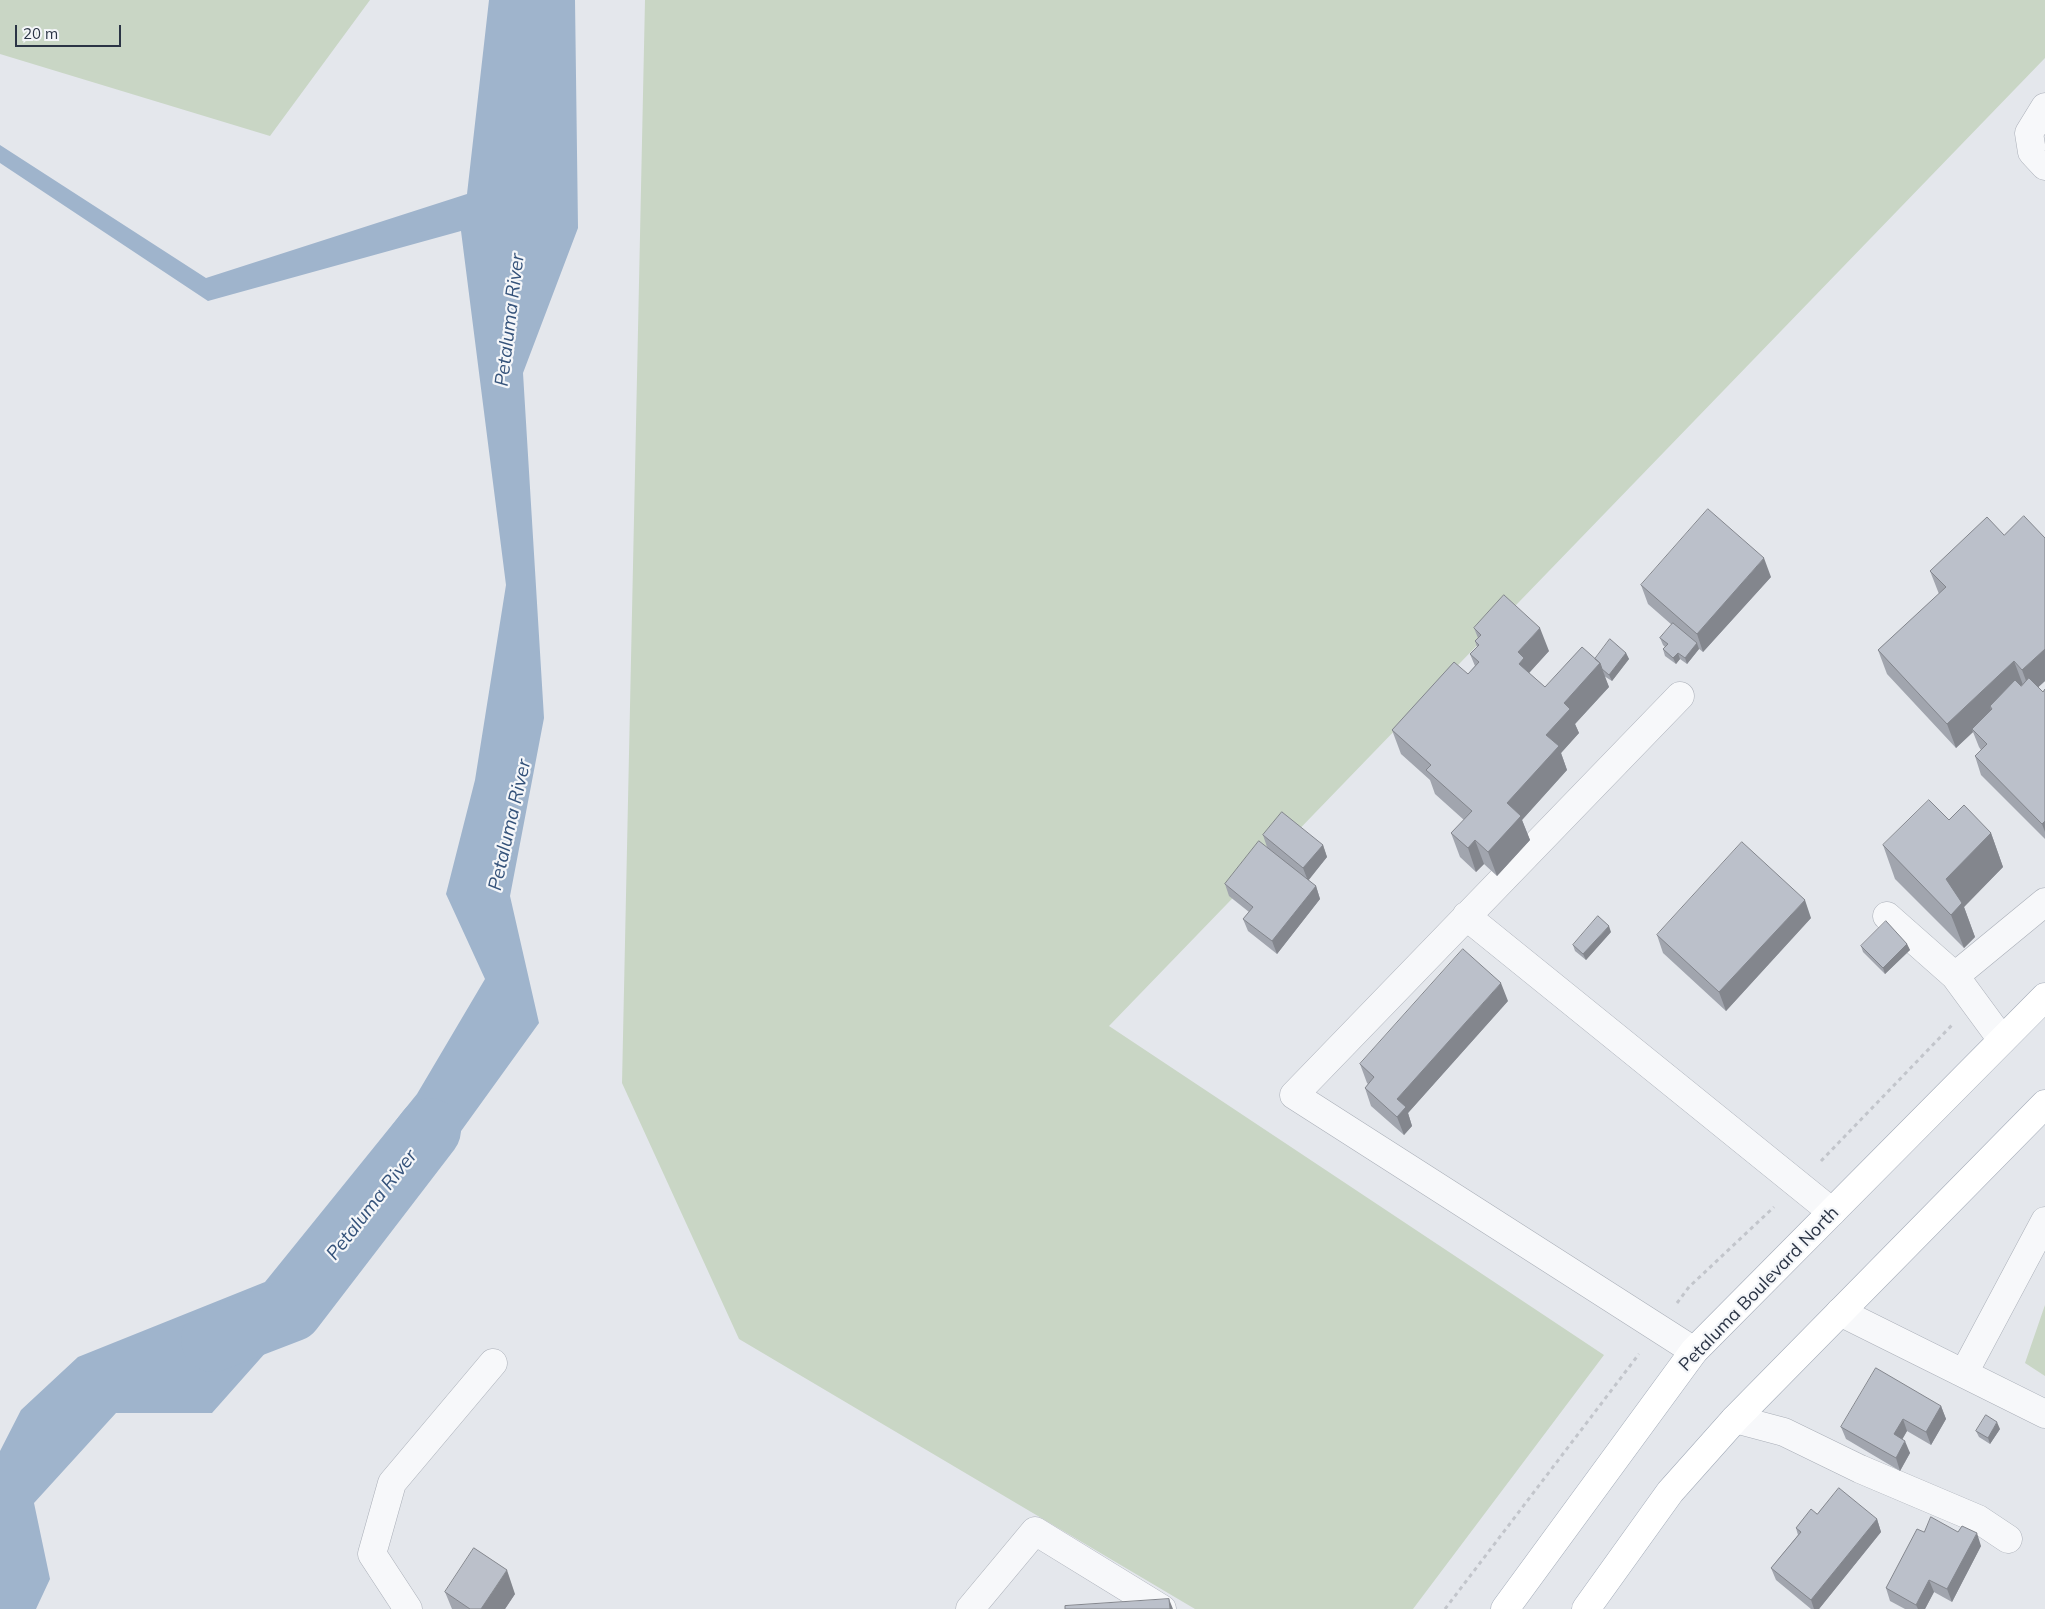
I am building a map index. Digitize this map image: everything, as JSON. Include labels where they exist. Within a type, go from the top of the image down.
[{"type":"main road","name":"Petaluma Boulevard North","points":[[1505,1609],[1694,1351],[2045,997]]},
{"type":"main road","points":[[1586,1609],[1670,1492],[1735,1418],[2045,1104]]},
{"type":"lane","points":[[2045,107],[2029,132],[2032,152],[2045,166]]},
{"type":"lane","points":[[1680,696],[1294,1095],[1694,1351]]},
{"type":"lane","points":[[1955,976],[2045,902]]},
{"type":"lane","points":[[1466,916],[1832,1212]]},
{"type":"lane","points":[[1887,916],[1955,976],[2002,1040]]},
{"type":"lane","points":[[1964,1373],[2045,1221]]},
{"type":"lane","points":[[1840,1312],[2045,1414]]},
{"type":"lane","points":[[408,1609],[372,1554],[392,1482],[493,1363]]},
{"type":"lane","points":[[1735,1418],[1784,1432],[1860,1469],[1978,1519],[2008,1539]]},
{"type":"lane","points":[[970,1609],[1036,1531],[1162,1609]]},
{"type":"green space","points":[[0,0],[370,0],[270,136],[0,54]]},
{"type":"green space","points":[[645,0],[2045,0],[2045,58],[1109,1026],[1604,1355],[1413,1609],[1195,1609],[739,1339],[622,1083]]},
{"type":"green space","points":[[2045,1305],[2045,1376],[2025,1363]]},
{"type":"water","points":[[489,0],[575,0],[578,228],[523,373],[544,718],[510,896],[539,1023],[451,1145],[333,1232],[275,1342],[212,1413],[116,1413],[34,1503],[50,1579],[36,1609],[0,1609],[0,1451],[21,1410],[78,1357],[265,1282],[417,1094],[485,979],[446,894],[475,780],[506,585],[461,231],[208,301],[0,163],[0,145],[206,278],[467,194]]},
{"type":"building","points":[[1708,509],[1764,558],[1697,634],[1641,585]]},
{"type":"building","points":[[2024,516],[2045,538],[2045,649],[2022,670],[2014,661],[1947,724],[1878,650],[1946,587],[1930,571],[1987,517],[2004,535]]},
{"type":"building","points":[[1504,595],[1540,628],[1518,652],[1524,658],[1519,664],[1545,687],[1582,647],[1600,663],[1564,703],[1570,709],[1546,735],[1559,746],[1507,803],[1521,816],[1488,852],[1475,840],[1468,848],[1451,833],[1472,811],[1426,770],[1431,765],[1392,730],[1454,662],[1468,674],[1479,662],[1470,654],[1479,645],[1475,641],[1481,635],[1474,628]]},
{"type":"building","points":[[1673,623],[1697,643],[1685,658],[1678,653],[1673,658],[1663,649],[1668,644],[1660,638]]},
{"type":"building","points":[[1610,639],[1626,653],[1609,675],[1595,659]]},
{"type":"building","points":[[2029,678],[2043,692],[2045,689],[2045,821],[2042,824],[1975,756],[1987,744],[1972,729],[1992,709],[1990,706],[2015,680],[2021,686]]},
{"type":"building","points":[[1929,800],[1949,820],[1964,805],[1991,833],[1946,879],[1962,903],[1951,915],[1883,845]]},
{"type":"building","points":[[1282,812],[1323,845],[1303,868],[1263,835]]},
{"type":"building","points":[[1259,841],[1316,886],[1272,941],[1243,919],[1253,907],[1225,884]]},
{"type":"building","points":[[1742,842],[1805,900],[1719,992],[1657,935]]},
{"type":"building","points":[[1598,916],[1609,926],[1583,954],[1573,945]]},
{"type":"building","points":[[1886,921],[1907,944],[1883,968],[1861,946]]},
{"type":"building","points":[[1463,949],[1501,983],[1397,1099],[1406,1107],[1397,1117],[1365,1088],[1374,1077],[1360,1064]]},
{"type":"building","points":[[1876,1368],[1941,1406],[1926,1432],[1903,1419],[1894,1434],[1905,1441],[1896,1458],[1841,1427]]},
{"type":"building","points":[[1986,1415],[1997,1422],[1988,1438],[1976,1431]]},
{"type":"building","points":[[1839,1488],[1877,1519],[1811,1600],[1771,1568],[1801,1532],[1796,1528],[1811,1509],[1817,1514]]},
{"type":"building","points":[[1931,1517],[1958,1532],[1962,1526],[1977,1533],[1947,1589],[1929,1580],[1916,1605],[1886,1588],[1917,1529],[1924,1532]]},
{"type":"building","points":[[474,1548],[507,1570],[481,1609],[470,1609],[445,1592]]},
{"type":"building","points":[[1169,1599],[1170,1609],[1065,1609],[1065,1606]]},
{"type":"waterway","name":"Petaluma River","points":[[213,1340],[291,1310],[429,1130]]}]
